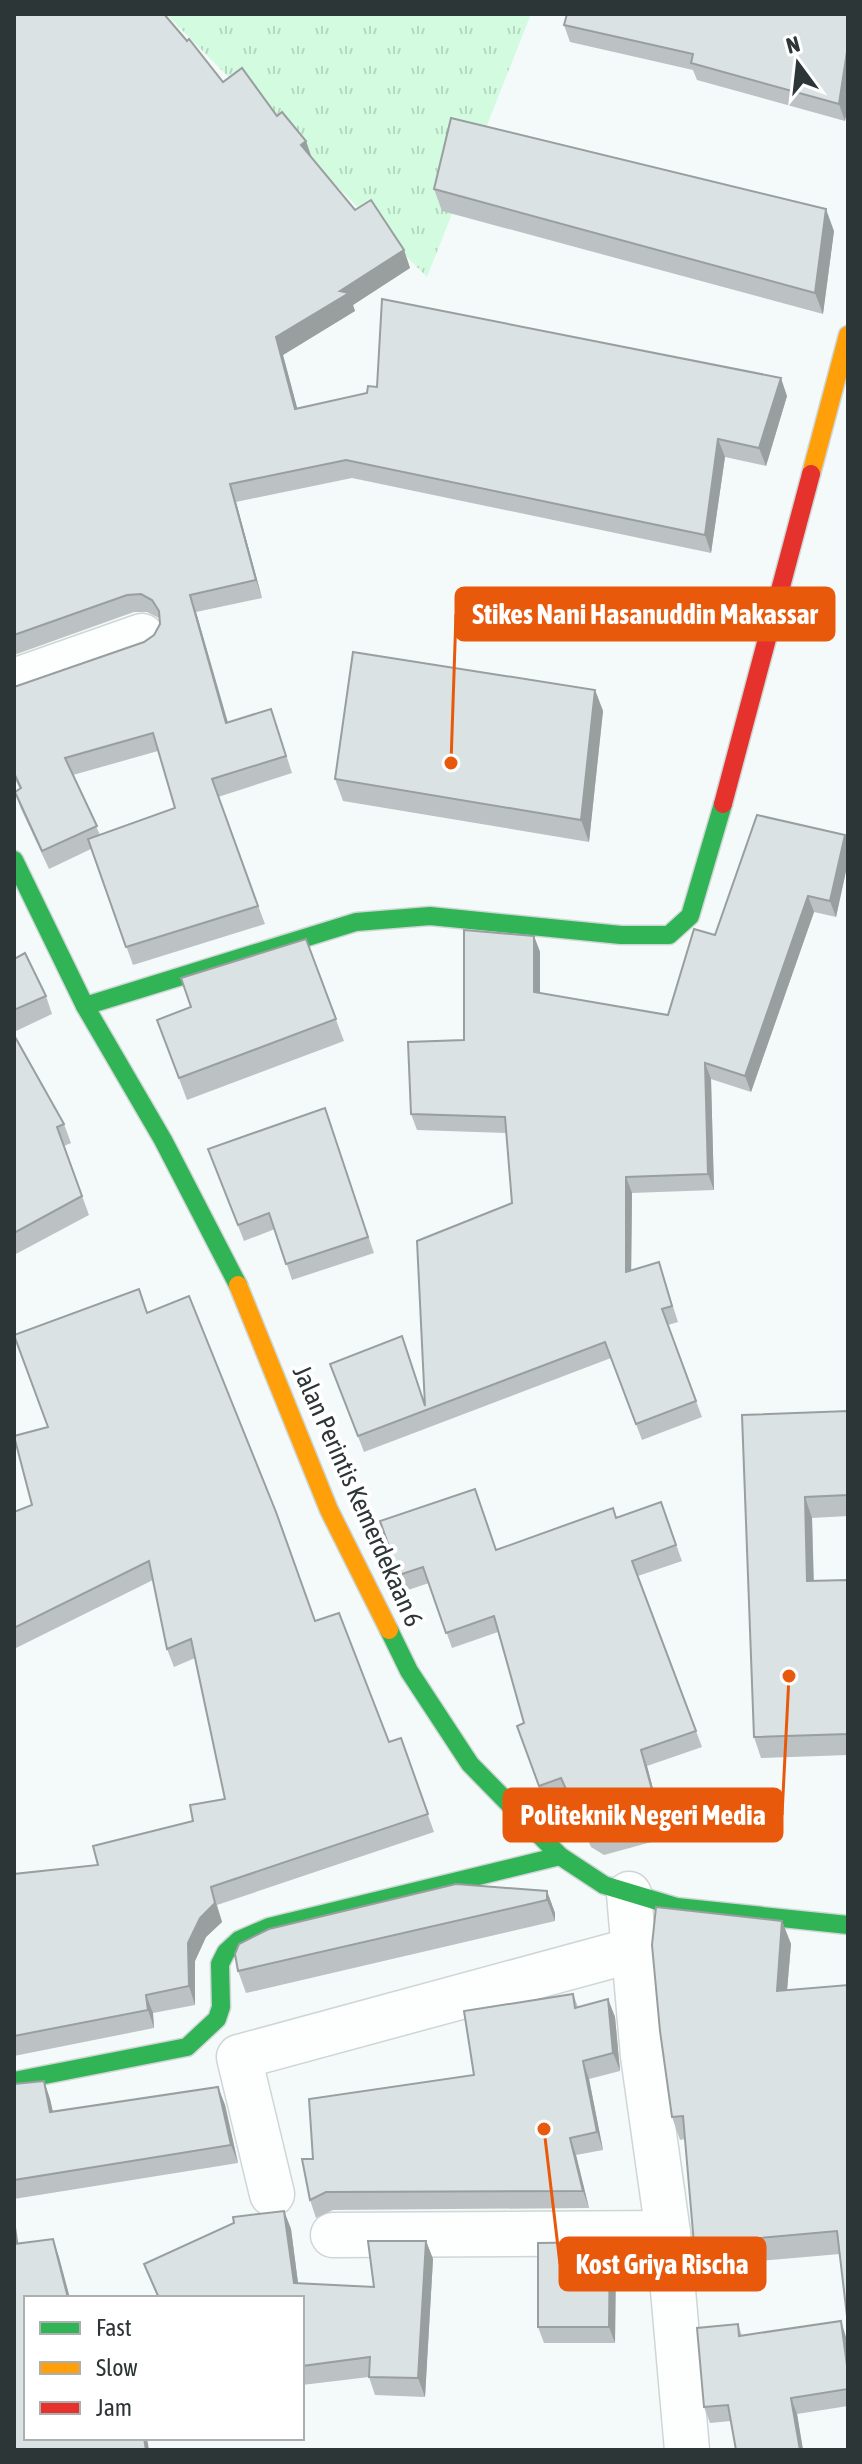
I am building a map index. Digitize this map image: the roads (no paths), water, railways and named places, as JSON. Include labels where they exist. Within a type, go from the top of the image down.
[{"type":"street","points":[[85,1006],[356,922],[430,916],[621,935],[669,935],[690,916],[701,887],[848,335]]},
{"type":"street","points":[[14,681],[142,636]]},
{"type":"street","name":"Jalan Perintis Kemerdekaan 6","points":[[14,860],[85,1006],[163,1140],[236,1280],[329,1510],[409,1671],[470,1764],[560,1856],[604,1885],[677,1907],[848,1925]]},
{"type":"street","points":[[14,2081],[187,2047],[211,2031],[222,2013],[220,1962],[227,1950],[269,1927],[560,1856]]},
{"type":"street","points":[[629,1894],[643,2056],[668,2233],[687,2450]]},
{"type":"street","points":[[272,2194],[239,2057],[633,1950]]},
{"type":"street","points":[[333,2235],[668,2233]]},
{"type":"place","name":"Stikes Nani Hasanuddin Makassar","points":[[451,763]]},
{"type":"place","name":"Politeknik Negeri Media","points":[[789,1676]]},
{"type":"place","name":"Kost Griya Rischa","points":[[544,2129]]}]
